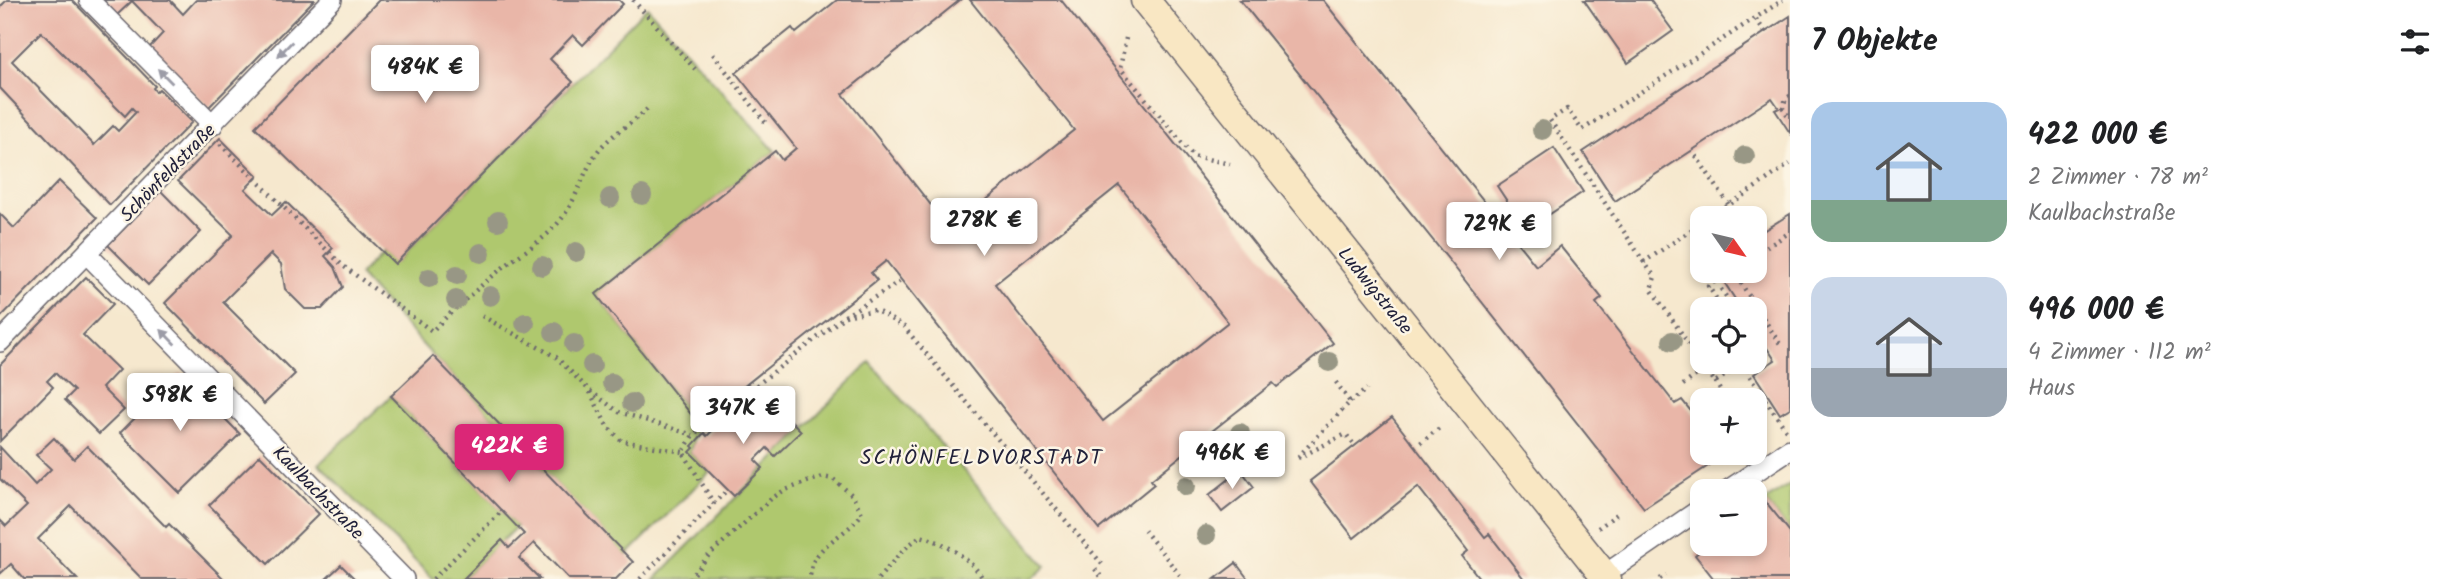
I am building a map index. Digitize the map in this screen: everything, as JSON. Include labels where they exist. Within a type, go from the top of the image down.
[{"type":"main road","name":"Ludwigstraße","points":[[1145,0],[1606,577]]},
{"type":"street","points":[[89,0],[213,125]]},
{"type":"street","name":"Schönfeldstraße","points":[[0,342],[332,0]]},
{"type":"street","name":"Kaulbachstraße","points":[[87,254],[404,579]]},
{"type":"street","points":[[1745,479],[1790,449]]},
{"type":"street","points":[[1606,577],[1690,516]]},
{"type":"path","points":[[633,0],[695,69]]},
{"type":"path","points":[[1690,345],[1651,289],[1655,278],[1550,120],[1567,108],[1582,131],[1783,0]]},
{"type":"path","points":[[1756,19],[1765,32]]},
{"type":"path","points":[[1126,38],[1120,68],[1157,117],[1193,156],[1230,164]]},
{"type":"path","points":[[713,54],[768,126]]},
{"type":"path","points":[[1790,96],[1783,108],[1790,119]]},
{"type":"path","points":[[213,125],[213,137],[343,266],[432,331],[466,297],[559,222],[607,140],[634,123],[647,109]]},
{"type":"path","points":[[1692,150],[1729,205],[1790,164]]},
{"type":"path","points":[[1644,262],[1690,231]]},
{"type":"path","points":[[1768,246],[1790,232]]},
{"type":"path","points":[[683,453],[693,435],[731,404],[845,316],[902,280]]},
{"type":"path","points":[[1741,284],[1780,344]]},
{"type":"path","points":[[1721,289],[1726,297]]},
{"type":"path","points":[[845,316],[875,310],[904,327],[1102,564]]},
{"type":"path","points":[[482,316],[556,357],[590,391],[619,412],[693,435]]},
{"type":"path","points":[[1683,385],[1698,374]]},
{"type":"path","points":[[1710,374],[1719,388]]},
{"type":"path","points":[[1715,382],[1728,374]]},
{"type":"path","points":[[1749,374],[1790,437]]},
{"type":"path","points":[[1336,382],[1350,402]]},
{"type":"path","points":[[1355,446],[1346,434],[1296,460],[1350,402],[1367,389]]},
{"type":"path","points":[[590,391],[607,426],[621,441],[683,453],[714,504]]},
{"type":"path","points":[[731,404],[747,422],[744,425]]},
{"type":"path","points":[[1415,447],[1442,426]]},
{"type":"path","points":[[690,579],[709,555],[771,499],[783,491],[822,477],[833,479],[852,495],[862,513],[851,527],[819,554],[813,563],[809,579]]},
{"type":"path","points":[[640,579],[727,490]]},
{"type":"path","points":[[433,579],[502,511]]},
{"type":"path","points":[[1144,530],[1183,579]]},
{"type":"path","points":[[878,579],[902,551],[920,537],[959,552],[974,565],[982,579]]},
{"type":"path","points":[[1095,569],[1103,579]]},
{"type":"path","points":[[1660,579],[1666,575]]},
{"type":"green space","points":[[647,7],[775,151],[596,294],[698,423],[690,452],[710,472],[626,556],[433,356],[359,275],[382,251],[396,263]]},
{"type":"green space","points":[[870,362],[1046,566],[1032,579],[655,579]]},
{"type":"green space","points":[[391,396],[517,526],[463,579],[433,579],[319,464]]},
{"type":"green space","points":[[1790,484],[1790,532],[1767,503],[1767,500]]},
{"type":"building","points":[[7,0],[72,0],[155,86],[153,88],[156,92],[159,89],[192,122],[110,205],[0,88],[0,7]],"holes":[[[41,32],[125,116],[132,108],[136,112],[118,131],[113,126],[94,145],[12,61]]]},
{"type":"building","points":[[103,0],[170,0],[183,14],[196,0],[314,0],[209,107],[149,48],[163,33],[132,1],[117,15]]},
{"type":"building","points":[[379,0],[619,0],[623,4],[583,45],[573,35],[550,59],[573,82],[395,264],[255,127]]},
{"type":"building","points":[[837,0],[960,0],[843,94],[950,229],[1074,130],[970,0],[1061,0],[1333,343],[1277,387],[1273,383],[1207,435],[1151,480],[1154,484],[1099,529],[886,261],[871,273],[877,280],[698,423],[596,294],[775,151],[782,160],[796,148],[736,73],[792,28],[796,33]],"holes":[[[1119,185],[1228,322],[1103,421],[995,284]]]},
{"type":"building","points":[[1240,0],[1323,0],[1536,266],[1560,246],[1602,298],[1596,303],[1675,404],[1682,400],[1690,410],[1690,465],[1710,465],[1644,508]]},
{"type":"building","points":[[1584,0],[1650,0],[1673,31],[1628,63]]},
{"type":"building","points":[[1790,16],[1790,133],[1775,110],[1779,108],[1772,98],[1615,201],[1583,152]]},
{"type":"building","points":[[220,138],[258,176],[245,189],[272,215],[286,202],[333,248],[325,256],[335,267],[343,287],[322,309],[305,309],[285,289],[281,264],[271,254],[223,302],[295,374],[264,404],[165,303],[233,235],[178,181]]},
{"type":"building","points":[[1554,148],[1583,192],[1526,230],[1497,186]]},
{"type":"building","points":[[59,181],[97,218],[0,318],[0,214],[14,228]]},
{"type":"building","points":[[161,191],[201,232],[148,285],[108,245]]},
{"type":"building","points":[[1790,214],[1790,408],[1780,414],[1767,394],[1767,388],[1763,388],[1754,374],[1767,374],[1767,365],[1775,360],[1767,348],[1767,297],[1734,297],[1725,284],[1768,284],[1768,228]]},
{"type":"building","points":[[86,277],[113,304],[83,335],[119,370],[102,388],[124,410],[99,434],[65,400],[74,391],[55,373],[47,381],[53,387],[0,441],[0,365]]},
{"type":"building","points":[[433,356],[633,562],[616,579],[569,579],[534,543],[519,558],[540,579],[463,579],[502,540],[509,548],[524,534],[391,396]]},
{"type":"building","points":[[180,373],[240,434],[180,493],[120,433]]},
{"type":"building","points":[[772,401],[801,431],[775,456],[767,448],[755,460],[763,468],[734,496],[690,452],[694,448],[692,446],[704,433],[707,436],[731,412],[745,427]]},
{"type":"building","points":[[1392,417],[1485,537],[1489,534],[1524,579],[1480,579],[1462,556],[1468,551],[1418,487],[1354,538],[1310,481]]},
{"type":"building","points":[[54,438],[74,459],[87,446],[166,527],[169,524],[224,579],[142,579],[71,506],[38,539],[77,579],[24,579],[11,564],[0,574],[0,520],[6,526],[27,506],[0,479],[0,447],[35,485],[51,469],[36,455]]},
{"type":"building","points":[[260,455],[319,514],[268,564],[209,505]]},
{"type":"building","points":[[1241,470],[1254,487],[1222,512],[1209,495]]},
{"type":"building","points":[[1767,503],[1790,532],[1790,579],[1714,579],[1696,556],[1767,556]]},
{"type":"building","points":[[1236,563],[1248,579],[1215,579]]},
{"type":"building","points":[[341,565],[355,579],[326,579]]},
{"type":"district","name":"SCHÖNFELDVORSTADT","points":[[982,457]]}]
